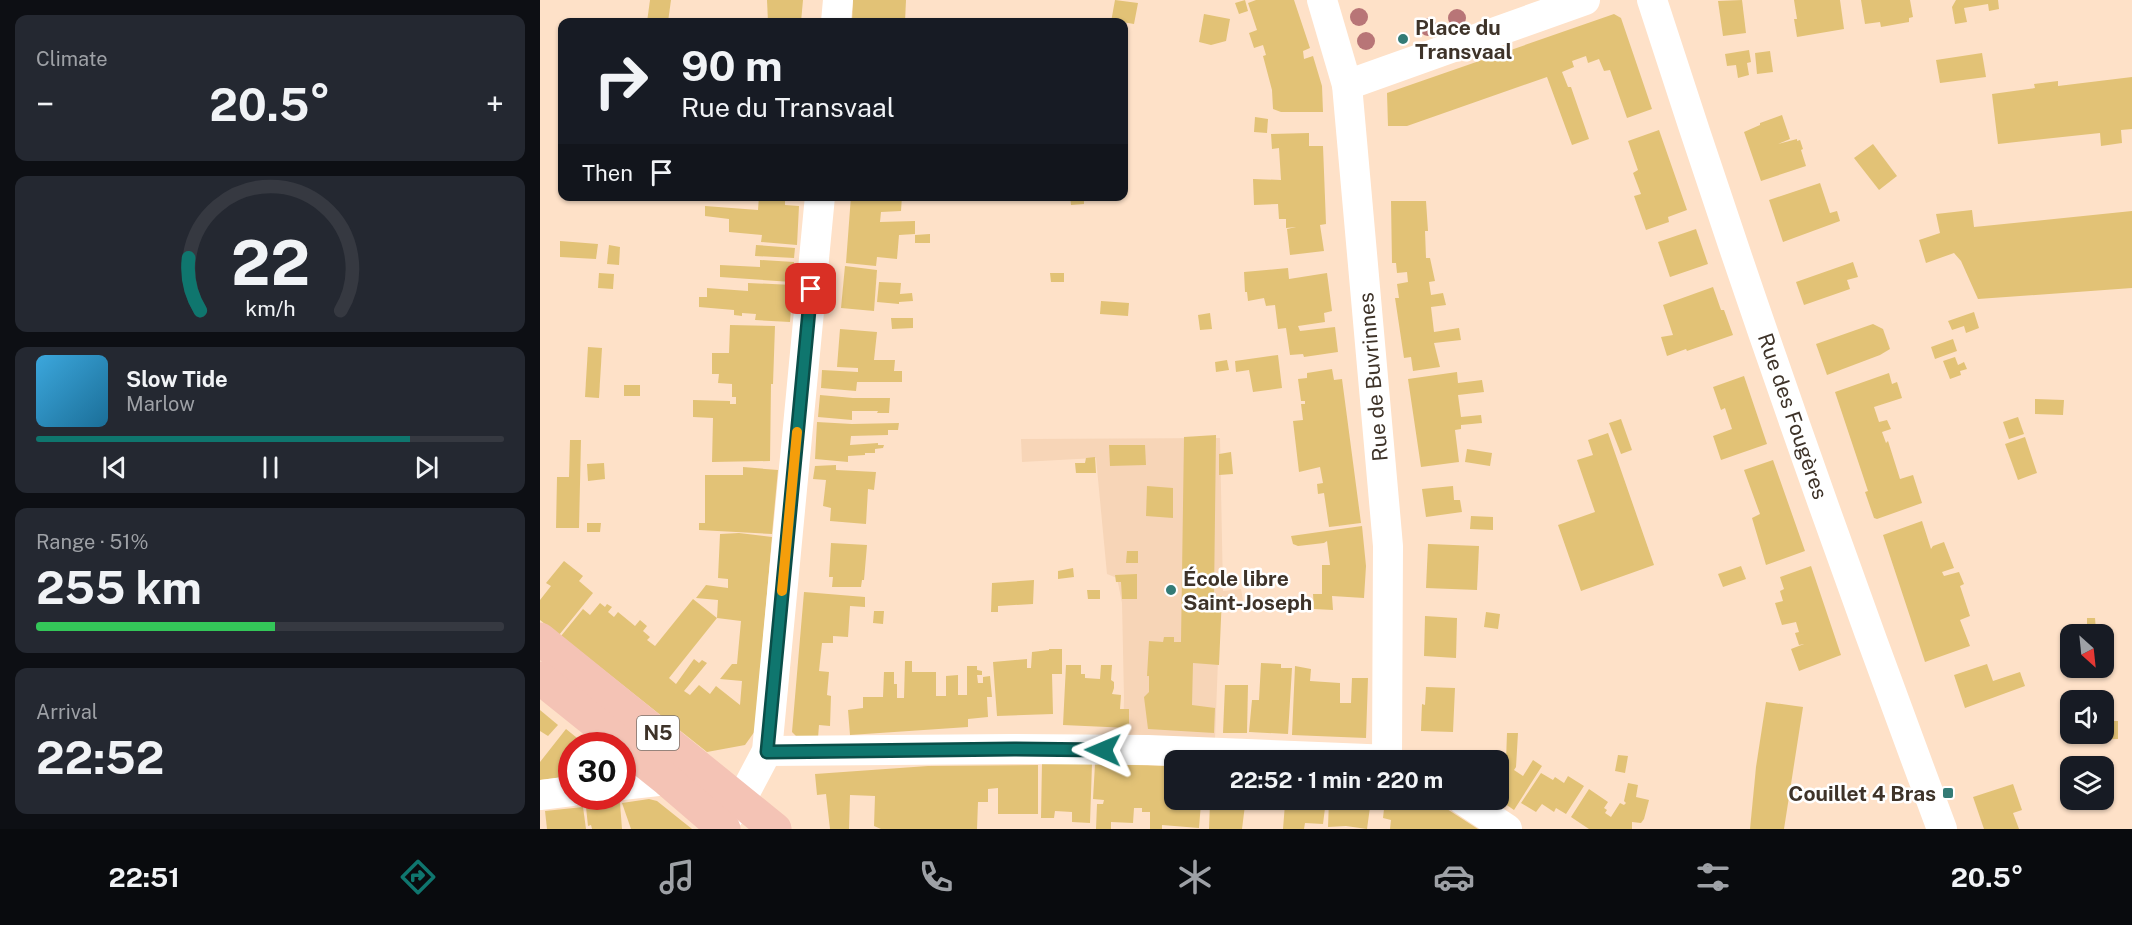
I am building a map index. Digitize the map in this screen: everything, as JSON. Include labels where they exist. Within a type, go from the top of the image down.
[{"type":"main road","name":"N5","points":[[540,639],[669,742],[728,819]]},
{"type":"main road","name":"N5","points":[[540,678],[667,780],[728,819],[774,829]]},
{"type":"street","points":[[836,18],[838,0]]},
{"type":"street","name":"Rue de Buvrinnes","points":[[1322,0],[1347,85],[1388,546],[1389,750]]},
{"type":"street","points":[[1347,85],[1585,0]]},
{"type":"street","name":"Rue des Fougères","points":[[1652,0],[1696,136],[1867,629],[1942,829]]},
{"type":"street","points":[[728,819],[767,752],[820,201]]},
{"type":"street","points":[[767,752],[1014,749],[1164,751]]},
{"type":"street","points":[[636,783],[667,780]]},
{"type":"street","points":[[540,795],[558,793]]},
{"type":"street","points":[[1478,810],[1507,829]]},
{"type":"shaded area","name":"École libre Saint-Joseph","points":[[1220,438],[1223,591],[1241,589],[1244,606],[1220,607],[1215,739],[1123,744],[1122,603],[1117,578],[1107,574],[1096,458],[1022,462],[1021,439]]},
{"type":"building","points":[[650,0],[671,0],[669,18],[648,18]]},
{"type":"building","points":[[767,0],[803,0],[801,18],[768,18]]},
{"type":"building","points":[[853,0],[906,0],[905,18],[852,18]]},
{"type":"building","points":[[1115,0],[1138,3],[1134,24],[1128,23],[1128,18],[1112,18]]},
{"type":"building","points":[[1245,0],[1248,11],[1239,14],[1235,3]]},
{"type":"building","points":[[1256,0],[1294,0],[1310,48],[1303,51],[1304,59],[1313,56],[1322,86],[1323,112],[1281,112],[1273,109],[1272,90],[1263,56],[1266,55],[1263,45],[1254,48],[1249,33],[1257,30],[1248,3]]},
{"type":"building","points":[[1742,0],[1746,33],[1723,36],[1718,1]]},
{"type":"building","points":[[1794,0],[1840,0],[1844,29],[1797,37]]},
{"type":"building","points":[[1861,0],[1910,0],[1913,17],[1909,18],[1909,22],[1881,27],[1880,22],[1865,24]]},
{"type":"building","points":[[1956,0],[1998,0],[1999,9],[1989,11],[1988,4],[1964,8],[1967,22],[1955,24],[1952,7]]},
{"type":"building","points":[[1204,14],[1230,19],[1226,41],[1211,45],[1199,42]]},
{"type":"building","points":[[1614,14],[1621,18],[1652,109],[1627,118],[1610,70],[1604,71],[1599,59],[1588,63],[1586,56],[1572,61],[1574,67],[1562,72],[1568,87],[1571,87],[1589,139],[1572,145],[1547,77],[1407,126],[1388,126],[1387,93]]},
{"type":"building","points":[[1749,50],[1751,62],[1747,63],[1749,75],[1738,78],[1736,65],[1727,66],[1725,54]]},
{"type":"building","points":[[1770,51],[1773,72],[1757,74],[1755,53]]},
{"type":"building","points":[[1982,53],[1986,77],[1940,83],[1936,60]]},
{"type":"building","points":[[2132,77],[2132,129],[2121,130],[2122,143],[2101,146],[2100,133],[1998,144],[1992,94],[2035,88],[2034,84],[2058,81],[2058,86]]},
{"type":"building","points":[[1782,115],[1790,139],[1778,144],[1800,140],[1806,166],[1761,181],[1744,132]]},
{"type":"building","points":[[1255,117],[1268,119],[1267,133],[1254,132]]},
{"type":"building","points":[[1659,130],[1687,210],[1668,217],[1669,222],[1646,230],[1634,196],[1641,194],[1633,173],[1638,170],[1628,141]]},
{"type":"building","points":[[1309,133],[1309,146],[1323,146],[1326,224],[1320,225],[1324,251],[1290,255],[1287,229],[1296,227],[1286,228],[1286,219],[1279,219],[1278,204],[1254,205],[1253,179],[1281,180],[1279,148],[1272,149],[1271,134]]},
{"type":"building","points":[[1873,144],[1897,176],[1879,190],[1854,158]]},
{"type":"building","points":[[1820,183],[1830,213],[1837,211],[1840,221],[1783,242],[1769,200]]},
{"type":"building","points":[[759,201],[785,201],[785,205],[799,206],[797,245],[761,242],[762,235],[729,232],[729,219],[705,216],[705,206],[758,210]]},
{"type":"building","points":[[851,201],[902,201],[901,211],[881,212],[880,222],[915,221],[915,234],[899,235],[897,259],[877,257],[876,266],[846,263]]},
{"type":"building","points":[[1071,201],[1084,201],[1084,204],[1071,205]]},
{"type":"building","points":[[1391,201],[1426,201],[1428,231],[1425,231],[1426,258],[1430,258],[1435,281],[1429,282],[1431,295],[1443,293],[1446,305],[1431,307],[1434,332],[1459,328],[1461,340],[1434,343],[1440,367],[1413,371],[1411,357],[1404,358],[1395,298],[1399,298],[1397,284],[1408,282],[1407,272],[1397,273],[1396,263],[1392,263]]},
{"type":"building","points":[[1972,210],[1974,227],[2132,211],[2132,288],[1978,299],[1961,261],[1954,253],[1926,263],[1919,240],[1940,233],[1936,214]]},
{"type":"building","points":[[1696,229],[1708,264],[1670,277],[1658,242]]},
{"type":"building","points":[[930,234],[930,243],[915,243],[915,235]]},
{"type":"building","points":[[560,241],[598,244],[596,259],[560,257]]},
{"type":"building","points":[[609,245],[620,247],[619,265],[607,264]]},
{"type":"building","points":[[756,245],[795,248],[794,258],[755,256]]},
{"type":"building","points":[[760,260],[794,262],[792,282],[720,277],[720,265],[760,267]]},
{"type":"building","points":[[1853,262],[1858,277],[1847,280],[1850,289],[1804,305],[1796,282]]},
{"type":"building","points":[[845,266],[877,270],[874,311],[841,308]]},
{"type":"building","points":[[1288,268],[1289,279],[1327,273],[1332,311],[1324,313],[1325,322],[1298,326],[1300,331],[1335,327],[1338,352],[1304,357],[1303,354],[1290,355],[1286,328],[1278,329],[1275,305],[1266,306],[1264,298],[1248,301],[1244,272]]},
{"type":"building","points":[[599,273],[614,274],[613,289],[598,288]]},
{"type":"building","points":[[1050,273],[1064,273],[1064,282],[1051,282]]},
{"type":"building","points":[[879,282],[901,283],[900,294],[912,293],[913,301],[899,302],[899,304],[877,302]]},
{"type":"building","points":[[748,283],[793,285],[790,322],[755,320],[756,314],[742,313],[742,316],[734,315],[734,310],[699,307],[699,297],[707,297],[707,288],[748,291]]},
{"type":"building","points":[[1713,287],[1733,335],[1667,356],[1661,337],[1673,335],[1663,305]]},
{"type":"building","points":[[1101,301],[1129,303],[1128,316],[1100,314]]},
{"type":"building","points":[[1974,312],[1979,328],[1966,333],[1964,326],[1952,330],[1948,321]]},
{"type":"building","points":[[1210,313],[1212,329],[1200,330],[1198,315]]},
{"type":"building","points":[[891,318],[913,318],[913,328],[892,329]]},
{"type":"building","points":[[1873,324],[1883,329],[1890,349],[1827,375],[1816,344]]},
{"type":"building","points":[[730,325],[775,326],[773,384],[771,384],[770,461],[712,462],[713,418],[693,417],[693,400],[730,401],[730,404],[736,404],[736,397],[732,397],[732,384],[718,383],[719,374],[712,374],[712,353],[729,353]]},
{"type":"building","points":[[840,329],[877,332],[874,360],[895,360],[894,371],[902,371],[902,382],[857,382],[856,391],[821,388],[822,370],[858,372],[858,368],[837,367]]},
{"type":"building","points":[[1953,339],[1957,351],[1935,359],[1931,347]]},
{"type":"building","points":[[588,347],[602,348],[599,398],[585,397]]},
{"type":"building","points":[[1278,355],[1282,388],[1253,392],[1249,370],[1236,372],[1235,361]]},
{"type":"building","points":[[1955,357],[1958,365],[1964,362],[1967,369],[1960,371],[1961,375],[1950,379],[1943,361]]},
{"type":"building","points":[[1227,360],[1229,370],[1216,372],[1215,362]]},
{"type":"building","points":[[1332,369],[1334,380],[1342,379],[1361,523],[1329,527],[1324,493],[1318,494],[1317,484],[1323,483],[1320,467],[1299,472],[1293,421],[1303,420],[1301,404],[1305,404],[1305,401],[1301,401],[1298,379],[1307,378],[1307,373]]},
{"type":"building","points":[[1457,372],[1458,383],[1482,380],[1484,392],[1458,395],[1461,417],[1481,415],[1482,423],[1461,425],[1461,429],[1455,430],[1459,462],[1421,467],[1408,379]]},
{"type":"building","points":[[1889,373],[1892,384],[1897,382],[1902,398],[1874,407],[1879,422],[1887,420],[1891,429],[1882,432],[1886,443],[1888,441],[1900,479],[1913,475],[1922,503],[1877,519],[1874,518],[1865,492],[1868,491],[1835,392]]},
{"type":"building","points":[[1744,376],[1767,444],[1721,460],[1713,436],[1732,429],[1725,408],[1721,410],[1713,387]]},
{"type":"building","points":[[624,385],[640,385],[640,396],[624,396]]},
{"type":"building","points":[[820,395],[890,398],[889,413],[852,411],[852,420],[818,417]]},
{"type":"building","points":[[2035,399],[2064,400],[2063,415],[2035,414]]},
{"type":"building","points":[[2018,417],[2024,434],[2009,439],[2003,422]]},
{"type":"building","points":[[1621,419],[1632,450],[1621,454],[1609,423]]},
{"type":"building","points":[[817,422],[899,423],[898,430],[888,430],[888,435],[851,436],[850,445],[878,443],[878,445],[884,445],[883,448],[875,449],[875,453],[848,456],[848,462],[815,459]]},
{"type":"building","points":[[1608,433],[1654,565],[1581,591],[1558,525],[1595,512],[1577,460],[1593,455],[1588,440]]},
{"type":"building","points":[[1216,435],[1214,597],[1222,596],[1219,665],[1193,663],[1192,705],[1215,708],[1214,733],[1148,729],[1144,697],[1149,692],[1149,676],[1147,676],[1149,641],[1163,642],[1164,637],[1174,637],[1174,642],[1181,642],[1184,437]]},
{"type":"building","points":[[2025,437],[2037,473],[2018,480],[2005,444]]},
{"type":"building","points":[[570,440],[581,440],[579,528],[556,528],[557,477],[569,477]]},
{"type":"building","points":[[1109,445],[1145,445],[1146,465],[1110,466]]},
{"type":"building","points":[[1467,449],[1492,453],[1490,466],[1465,462]]},
{"type":"building","points":[[1231,452],[1233,474],[1219,475],[1219,454]]},
{"type":"building","points":[[1095,457],[1096,473],[1076,473],[1075,463],[1085,463],[1086,458]]},
{"type":"building","points":[[1773,460],[1805,551],[1766,565],[1752,518],[1760,514],[1744,470]]},
{"type":"building","points":[[604,463],[605,479],[588,481],[587,464]]},
{"type":"building","points":[[836,465],[836,470],[876,472],[874,490],[868,489],[866,524],[830,521],[831,508],[823,506],[826,480],[813,479],[815,466]]},
{"type":"building","points":[[743,467],[778,470],[772,534],[699,530],[699,523],[705,523],[705,475],[743,475]]},
{"type":"building","points":[[1147,486],[1173,488],[1173,518],[1146,516]]},
{"type":"building","points":[[1453,486],[1454,500],[1460,500],[1462,512],[1426,517],[1422,489]]},
{"type":"building","points":[[1471,516],[1493,517],[1493,530],[1470,529]]},
{"type":"building","points":[[1922,521],[1931,549],[1944,542],[1954,568],[1942,572],[1944,576],[1959,572],[1964,584],[1960,586],[1970,616],[1960,620],[1970,646],[1925,662],[1883,535]]},
{"type":"building","points":[[587,523],[601,523],[600,532],[587,532]]},
{"type":"building","points":[[1362,526],[1366,566],[1364,598],[1332,596],[1333,610],[1314,609],[1313,594],[1322,594],[1322,565],[1330,565],[1327,541],[1298,546],[1293,544],[1291,536]]},
{"type":"building","points":[[739,533],[772,537],[755,731],[745,745],[707,752],[561,636],[583,609],[590,615],[600,603],[605,607],[607,604],[612,607],[608,612],[614,617],[618,612],[635,626],[640,620],[647,626],[643,631],[650,637],[647,640],[655,646],[693,599],[717,618],[718,600],[696,598],[706,585],[728,588],[728,579],[718,578],[720,534]],"holes":[[[717,618],[741,621],[737,664],[732,664],[720,679],[742,681],[740,705],[716,686],[710,694],[699,685],[690,695],[684,691],[707,663],[702,660],[699,663],[694,659],[676,684],[669,678]]]},
{"type":"building","points":[[831,543],[867,545],[864,580],[862,580],[861,587],[832,587],[833,577],[829,577]]},
{"type":"building","points":[[1428,544],[1479,546],[1477,590],[1426,588]]},
{"type":"building","points":[[1127,551],[1138,551],[1138,563],[1126,563]]},
{"type":"building","points":[[564,561],[583,576],[579,581],[593,593],[559,635],[540,620],[540,600],[551,586],[546,583]]},
{"type":"building","points":[[1741,566],[1746,579],[1723,587],[1718,574]]},
{"type":"building","points":[[1811,566],[1841,655],[1799,671],[1791,649],[1804,644],[1799,645],[1795,633],[1799,632],[1796,622],[1782,625],[1775,603],[1783,601],[1780,591],[1784,589],[1780,577]]},
{"type":"building","points":[[1073,568],[1074,577],[1058,579],[1058,571]]},
{"type":"building","points":[[1137,574],[1137,599],[1122,599],[1121,582],[1116,582],[1115,575]]},
{"type":"building","points":[[1034,580],[1033,604],[998,606],[998,612],[991,612],[992,583]]},
{"type":"building","points":[[1087,590],[1100,590],[1100,599],[1088,599]]},
{"type":"building","points":[[804,592],[865,597],[865,607],[850,606],[848,637],[833,636],[833,643],[822,643],[819,671],[829,672],[827,695],[831,696],[830,726],[819,725],[818,738],[800,740],[792,732]]},
{"type":"building","points":[[874,611],[884,611],[883,624],[873,623]]},
{"type":"building","points":[[1486,612],[1500,614],[1498,629],[1484,627]]},
{"type":"building","points":[[1425,616],[1457,618],[1456,658],[1424,656]]},
{"type":"building","points":[[2087,618],[2095,618],[2096,624],[2087,624]]},
{"type":"building","points":[[1062,649],[1062,674],[1052,674],[1053,714],[997,716],[993,662],[1027,659],[1027,668],[1031,668],[1032,652]]},
{"type":"building","points":[[905,661],[912,661],[912,672],[936,672],[936,696],[946,696],[946,676],[958,675],[958,695],[967,695],[967,666],[977,666],[977,670],[982,671],[982,675],[977,675],[978,683],[983,683],[983,677],[990,676],[992,697],[987,697],[988,717],[968,719],[968,727],[850,735],[848,710],[863,708],[863,697],[883,697],[884,672],[894,672],[897,698],[904,698]]},
{"type":"building","points":[[1261,663],[1281,664],[1281,668],[1292,668],[1288,734],[1249,732],[1252,700],[1259,700]]},
{"type":"building","points":[[1987,664],[1993,681],[2020,672],[2025,686],[1965,708],[1954,675]]},
{"type":"building","points":[[1066,665],[1081,665],[1081,674],[1085,674],[1085,678],[1100,679],[1101,665],[1112,665],[1111,680],[1114,682],[1114,688],[1112,694],[1121,695],[1120,709],[1129,709],[1129,728],[1063,725]]},
{"type":"building","points":[[1295,666],[1311,669],[1310,681],[1340,683],[1340,703],[1351,703],[1352,678],[1368,678],[1366,738],[1292,735]]},
{"type":"building","points":[[1225,685],[1248,685],[1247,733],[1223,733]]},
{"type":"building","points":[[1426,687],[1455,688],[1453,732],[1421,731],[1422,704],[1425,705]]},
{"type":"building","points":[[1766,702],[1803,707],[1784,829],[1750,829]]},
{"type":"building","points":[[540,710],[558,725],[548,736],[540,731]]},
{"type":"building","points":[[2114,721],[2118,721],[2118,739],[2114,739]]},
{"type":"building","points":[[1507,733],[1518,733],[1514,770],[1523,776],[1533,760],[1542,766],[1514,810],[1509,807],[1509,750],[1506,750]]},
{"type":"building","points":[[558,739],[558,778],[540,780],[540,762]]},
{"type":"building","points":[[1618,755],[1628,756],[1625,773],[1615,771]]},
{"type":"building","points":[[1042,763],[1092,764],[1090,823],[1072,822],[1072,812],[1055,811],[1054,818],[1041,818]]},
{"type":"building","points":[[1095,764],[1164,766],[1164,810],[1200,810],[1199,828],[1162,825],[1162,829],[1150,829],[1150,812],[1142,812],[1142,808],[1134,808],[1133,823],[1111,822],[1111,829],[1096,829],[1097,804],[1103,804],[1104,800],[1093,799]]},
{"type":"building","points":[[1038,765],[1038,814],[998,814],[998,788],[988,789],[988,802],[978,802],[977,829],[881,829],[874,826],[875,796],[850,795],[849,829],[830,829],[826,794],[817,795],[815,774],[928,766]]},
{"type":"building","points":[[1541,773],[1553,780],[1555,777],[1564,783],[1568,776],[1584,786],[1566,814],[1556,808],[1554,812],[1542,804],[1536,812],[1521,803]]},
{"type":"building","points":[[1628,783],[1638,785],[1636,797],[1649,800],[1644,819],[1641,823],[1632,822],[1632,829],[1589,829],[1571,817],[1589,789],[1608,802],[1604,808],[1607,810],[1605,813],[1611,817],[1620,803],[1624,805],[1626,803],[1624,801]]},
{"type":"building","points":[[2013,784],[2022,810],[2013,813],[2019,829],[1984,829],[1973,797]]},
{"type":"building","points":[[649,799],[657,801],[692,829],[631,829],[624,810],[636,810],[636,801]]},
{"type":"building","points":[[583,810],[586,829],[547,829],[545,811]]},
{"type":"building","points":[[586,810],[621,810],[622,829],[592,829],[591,825],[588,826]]},
{"type":"building","points":[[1210,810],[1244,810],[1242,829],[1209,829]]},
{"type":"building","points":[[1285,810],[1325,810],[1323,824],[1305,823],[1304,829],[1283,829]]},
{"type":"building","points":[[1329,810],[1370,810],[1367,829],[1346,826],[1328,827]]},
{"type":"building","points":[[1384,810],[1449,810],[1478,829],[1390,829],[1391,820],[1383,818]]},
{"type":"slow traffic","points":[[782,591],[797,432]]},
{"type":"place","name":"Place du Transvaal","points":[[1403,39]]},
{"type":"place","name":"École libre Saint-Joseph","points":[[1171,590]]},
{"type":"place","name":"Couillet 4 Bras","points":[[1948,793]]},
{"type":"route","points":[[811,289],[767,752],[1103,750]]}]
